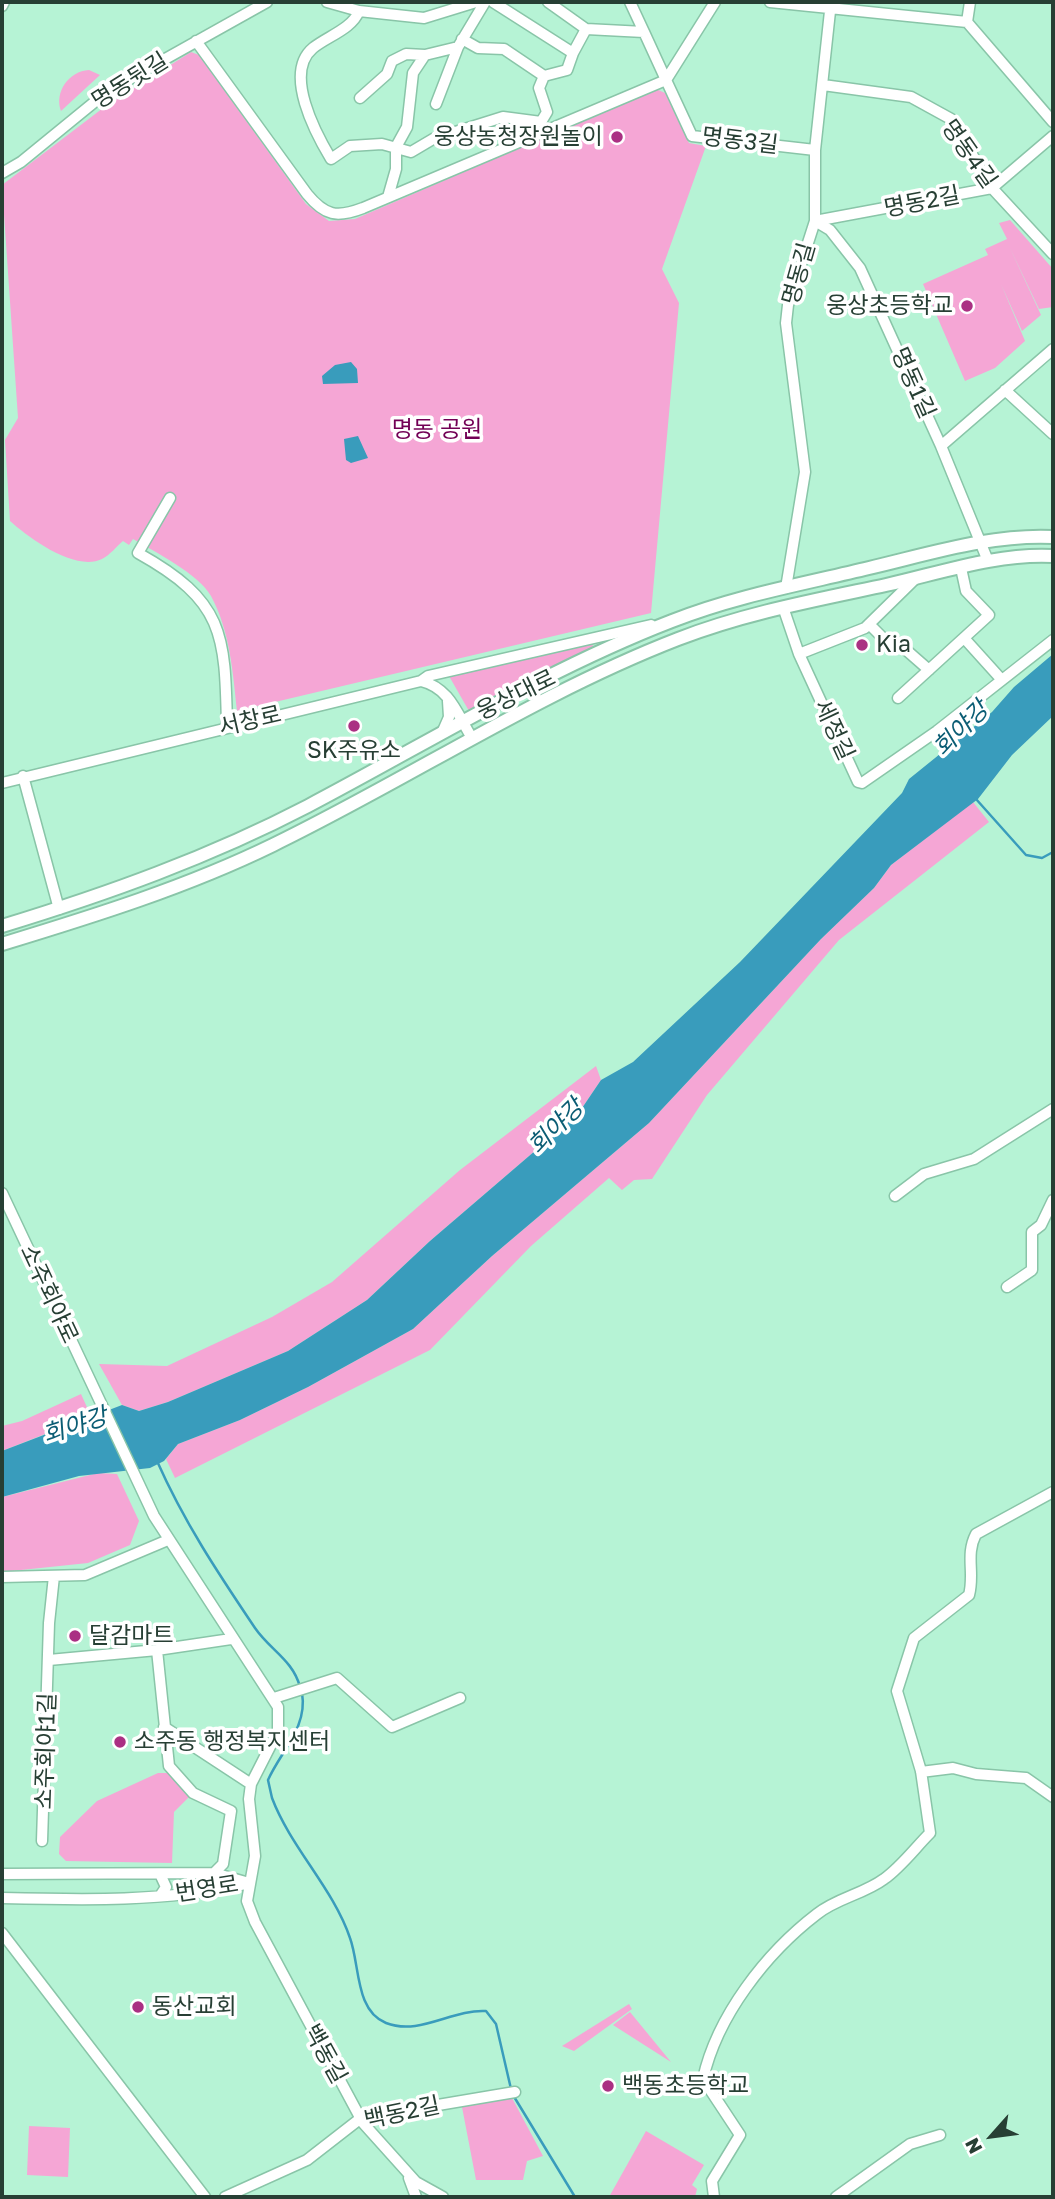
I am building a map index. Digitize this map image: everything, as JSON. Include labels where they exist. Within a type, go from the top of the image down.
[{"type":"main road","name":"웅상대로","points":[[2,926],[138,883],[264,828],[462,722],[672,621],[728,602],[981,544],[1029,536],[1053,537]]},
{"type":"main road","name":"웅상대로","points":[[2,944],[141,900],[273,845],[472,738],[604,671],[678,639],[783,607],[988,561],[1053,556]]},
{"type":"street","points":[[2,6],[4,2]]},
{"type":"street","name":"명동뒷길","points":[[2,173],[21,162],[108,91],[267,2]]},
{"type":"street","points":[[327,2],[359,11],[424,18],[451,5],[476,2]]},
{"type":"street","points":[[436,104],[460,43],[485,2]]},
{"type":"street","points":[[493,2],[573,53]]},
{"type":"street","points":[[548,2],[586,29],[645,32]]},
{"type":"street","points":[[630,2],[666,80]]},
{"type":"street","points":[[197,41],[307,194],[324,213],[335,216],[348,214],[388,197],[543,126],[666,80],[715,2]]},
{"type":"street","points":[[769,2],[830,5],[967,22],[1053,122]]},
{"type":"street","points":[[967,22],[970,2]]},
{"type":"street","name":"명동길","points":[[786,588],[805,472],[786,323],[815,221],[815,150],[830,5]]},
{"type":"street","points":[[359,11],[356,19],[311,50],[305,59],[302,75],[305,109],[331,159],[350,146],[382,144],[411,152],[433,139],[503,117],[543,126]]},
{"type":"street","points":[[360,98],[387,74],[392,61],[406,54],[425,55],[460,43],[478,48],[504,49],[544,76],[567,70],[586,29]]},
{"type":"street","points":[[388,197],[396,169],[396,147],[407,127],[413,73],[425,55]]},
{"type":"street","points":[[543,126],[547,112],[539,88],[544,76]]},
{"type":"street","name":"명동3길","points":[[666,80],[692,136],[815,150]]},
{"type":"street","name":"명동4길","points":[[822,85],[911,97],[951,119],[992,188],[1053,254]]},
{"type":"street","name":"명동2길","points":[[815,221],[992,188],[1053,136]]},
{"type":"street","name":"명동1길","points":[[815,221],[830,230],[860,268],[941,446],[988,561]]},
{"type":"street","points":[[941,446],[1053,349]]},
{"type":"street","points":[[1005,390],[1053,434]]},
{"type":"street","points":[[170,498],[138,553],[180,578],[212,616],[226,657],[227,726]]},
{"type":"street","points":[[898,698],[989,615],[966,591],[961,568]]},
{"type":"street","points":[[799,654],[852,635],[869,624],[916,578]]},
{"type":"street","name":"세정길","points":[[783,607],[799,654],[858,782],[862,783],[937,731],[1053,640]]},
{"type":"street","name":"서창로","points":[[2,783],[227,726],[421,681],[428,676],[672,621]]},
{"type":"street","points":[[869,624],[890,644],[897,642],[929,670]]},
{"type":"street","points":[[964,638],[1001,679]]},
{"type":"street","points":[[421,681],[437,685],[446,694],[472,738]]},
{"type":"street","points":[[442,733],[449,717],[446,694]]},
{"type":"street","points":[[23,776],[59,909]]},
{"type":"street","points":[[895,1196],[923,1174],[974,1159],[1053,1109]]},
{"type":"street","name":"소주회야로","points":[[2,1193],[154,1516],[168,1539]]},
{"type":"street","points":[[1007,1287],[1032,1270],[1032,1232],[1041,1225],[1053,1200]]},
{"type":"street","points":[[714,2197],[712,2181],[740,2135],[703,2080],[708,2058],[747,1983],[816,1914],[844,1897],[883,1880],[930,1833],[921,1772],[897,1691],[914,1638],[969,1595],[972,1584],[969,1556],[976,1534],[1053,1492]]},
{"type":"street","points":[[2,1577],[93,1573],[168,1539],[278,1707],[279,1726],[251,1784],[249,1799],[255,1856],[249,1883]]},
{"type":"street","name":"소주회야1길","points":[[42,1841],[54,1576]]},
{"type":"street","name":"소주회야1길","points":[[49,1660],[157,1650],[231,1639]]},
{"type":"street","points":[[157,1650],[169,1766],[193,1793],[231,1811],[223,1864],[214,1873]]},
{"type":"street","points":[[274,1698],[337,1678],[392,1727],[460,1698]]},
{"type":"street","points":[[164,1727],[251,1784]]},
{"type":"street","points":[[921,1772],[953,1768],[976,1774],[1026,1778],[1053,1797]]},
{"type":"street","name":"번영로","points":[[2,1874],[214,1873],[249,1883]]},
{"type":"street","points":[[160,1874],[166,1887],[160,1896]]},
{"type":"street","name":"번영로","points":[[2,1898],[114,1901],[249,1883]]},
{"type":"street","name":"백동길","points":[[249,1883],[247,1901],[255,1922],[360,2118],[416,2182],[443,2197]]},
{"type":"street","points":[[2,1933],[205,2197]]},
{"type":"street","name":"백동2길","points":[[225,2197],[307,2160],[360,2118],[515,2092]]},
{"type":"street","points":[[836,2197],[911,2144],[940,2135]]},
{"type":"street","points":[[406,2171],[416,2197]]},
{"type":"green space","name":"명동 공원","points":[[191,52],[199,55],[306,204],[329,221],[355,219],[656,89],[665,93],[689,143],[706,146],[662,269],[679,303],[651,613],[237,711],[230,652],[223,623],[211,596],[197,580],[176,564],[133,539],[129,545],[123,541],[102,559],[79,561],[40,544],[10,521],[5,440],[18,418],[2,185],[107,105]]},
{"type":"green space","points":[[89,70],[100,75],[61,111],[60,97],[65,84],[75,74]]},
{"type":"green space","points":[[1010,220],[1053,269],[1053,307],[1039,309],[1009,246],[1041,315],[1022,331],[1001,284],[1025,341],[995,368],[965,381],[923,284],[988,255],[985,249],[1007,239],[999,223]]},
{"type":"green space","points":[[589,643],[593,645],[591,651],[469,711],[449,676]]},
{"type":"green space","points":[[973,802],[989,822],[839,940],[707,1095],[652,1179],[634,1180],[622,1190],[609,1178],[531,1246],[430,1350],[175,1478],[166,1459],[178,1444],[240,1420],[308,1387],[413,1329],[492,1256],[649,1123],[821,939],[874,888],[891,865]]},
{"type":"green space","points":[[596,1066],[601,1080],[578,1114],[430,1241],[367,1300],[288,1351],[168,1402],[139,1411],[122,1405],[99,1364],[167,1366],[272,1317],[332,1282],[460,1170]]},
{"type":"green space","points":[[81,1394],[91,1416],[2,1451],[2,1426],[22,1421]]},
{"type":"green space","points":[[98,1473],[117,1474],[139,1521],[130,1545],[88,1563],[2,1572],[2,1497]]},
{"type":"green space","points":[[158,1773],[170,1773],[191,1795],[174,1812],[172,1863],[66,1861],[59,1854],[60,1837],[97,1801]]},
{"type":"green space","points":[[629,2004],[632,2009],[574,2051],[562,2046]]},
{"type":"green space","points":[[630,2012],[671,2062],[613,2025]]},
{"type":"green space","points":[[512,2098],[543,2156],[527,2161],[523,2180],[476,2180],[462,2107]]},
{"type":"green space","points":[[29,2126],[70,2128],[68,2177],[27,2175]]},
{"type":"green space","points":[[646,2131],[704,2165],[692,2185],[697,2189],[695,2197],[609,2197]]},
{"type":"water","points":[[351,362],[357,369],[358,383],[323,384],[322,376],[335,365]]},
{"type":"water","points":[[358,436],[368,458],[351,463],[346,460],[344,439]]},
{"type":"water","name":"회야강","points":[[1053,654],[1053,716],[1012,755],[978,799],[891,865],[874,888],[821,939],[649,1123],[492,1256],[413,1329],[308,1387],[240,1420],[178,1444],[164,1461],[150,1468],[79,1476],[2,1497],[2,1451],[122,1405],[139,1411],[168,1402],[288,1351],[367,1300],[430,1241],[578,1114],[601,1080],[633,1062],[740,962],[902,793],[909,779],[992,712],[1014,687]]},
{"type":"waterway","points":[[976,799],[1026,855],[1042,858],[1053,852]]},
{"type":"waterway","points":[[157,1461],[178,1505],[215,1567],[261,1636],[292,1669],[300,1687]]},
{"type":"waterway","points":[[302,1693],[303,1705],[297,1728],[268,1780],[280,1816],[343,1920],[353,1949],[360,1986],[369,2008],[376,2017],[399,2026],[424,2024],[473,2011],[486,2011],[496,2024],[511,2089]]},
{"type":"waterway","points":[[513,2095],[575,2197]]},
{"type":"place","name":"웅상농청장원놀이","points":[[617,137]]},
{"type":"place","name":"웅상초등학교","points":[[967,306]]},
{"type":"place","name":"Kia","points":[[862,645]]},
{"type":"place","name":"SK주유소","points":[[354,726]]},
{"type":"place","name":"달감마트","points":[[75,1636]]},
{"type":"place","name":"소주동 행정복지센터","points":[[120,1742]]},
{"type":"place","name":"동산교회","points":[[138,2007]]},
{"type":"place","name":"백동초등학교","points":[[608,2086]]}]
